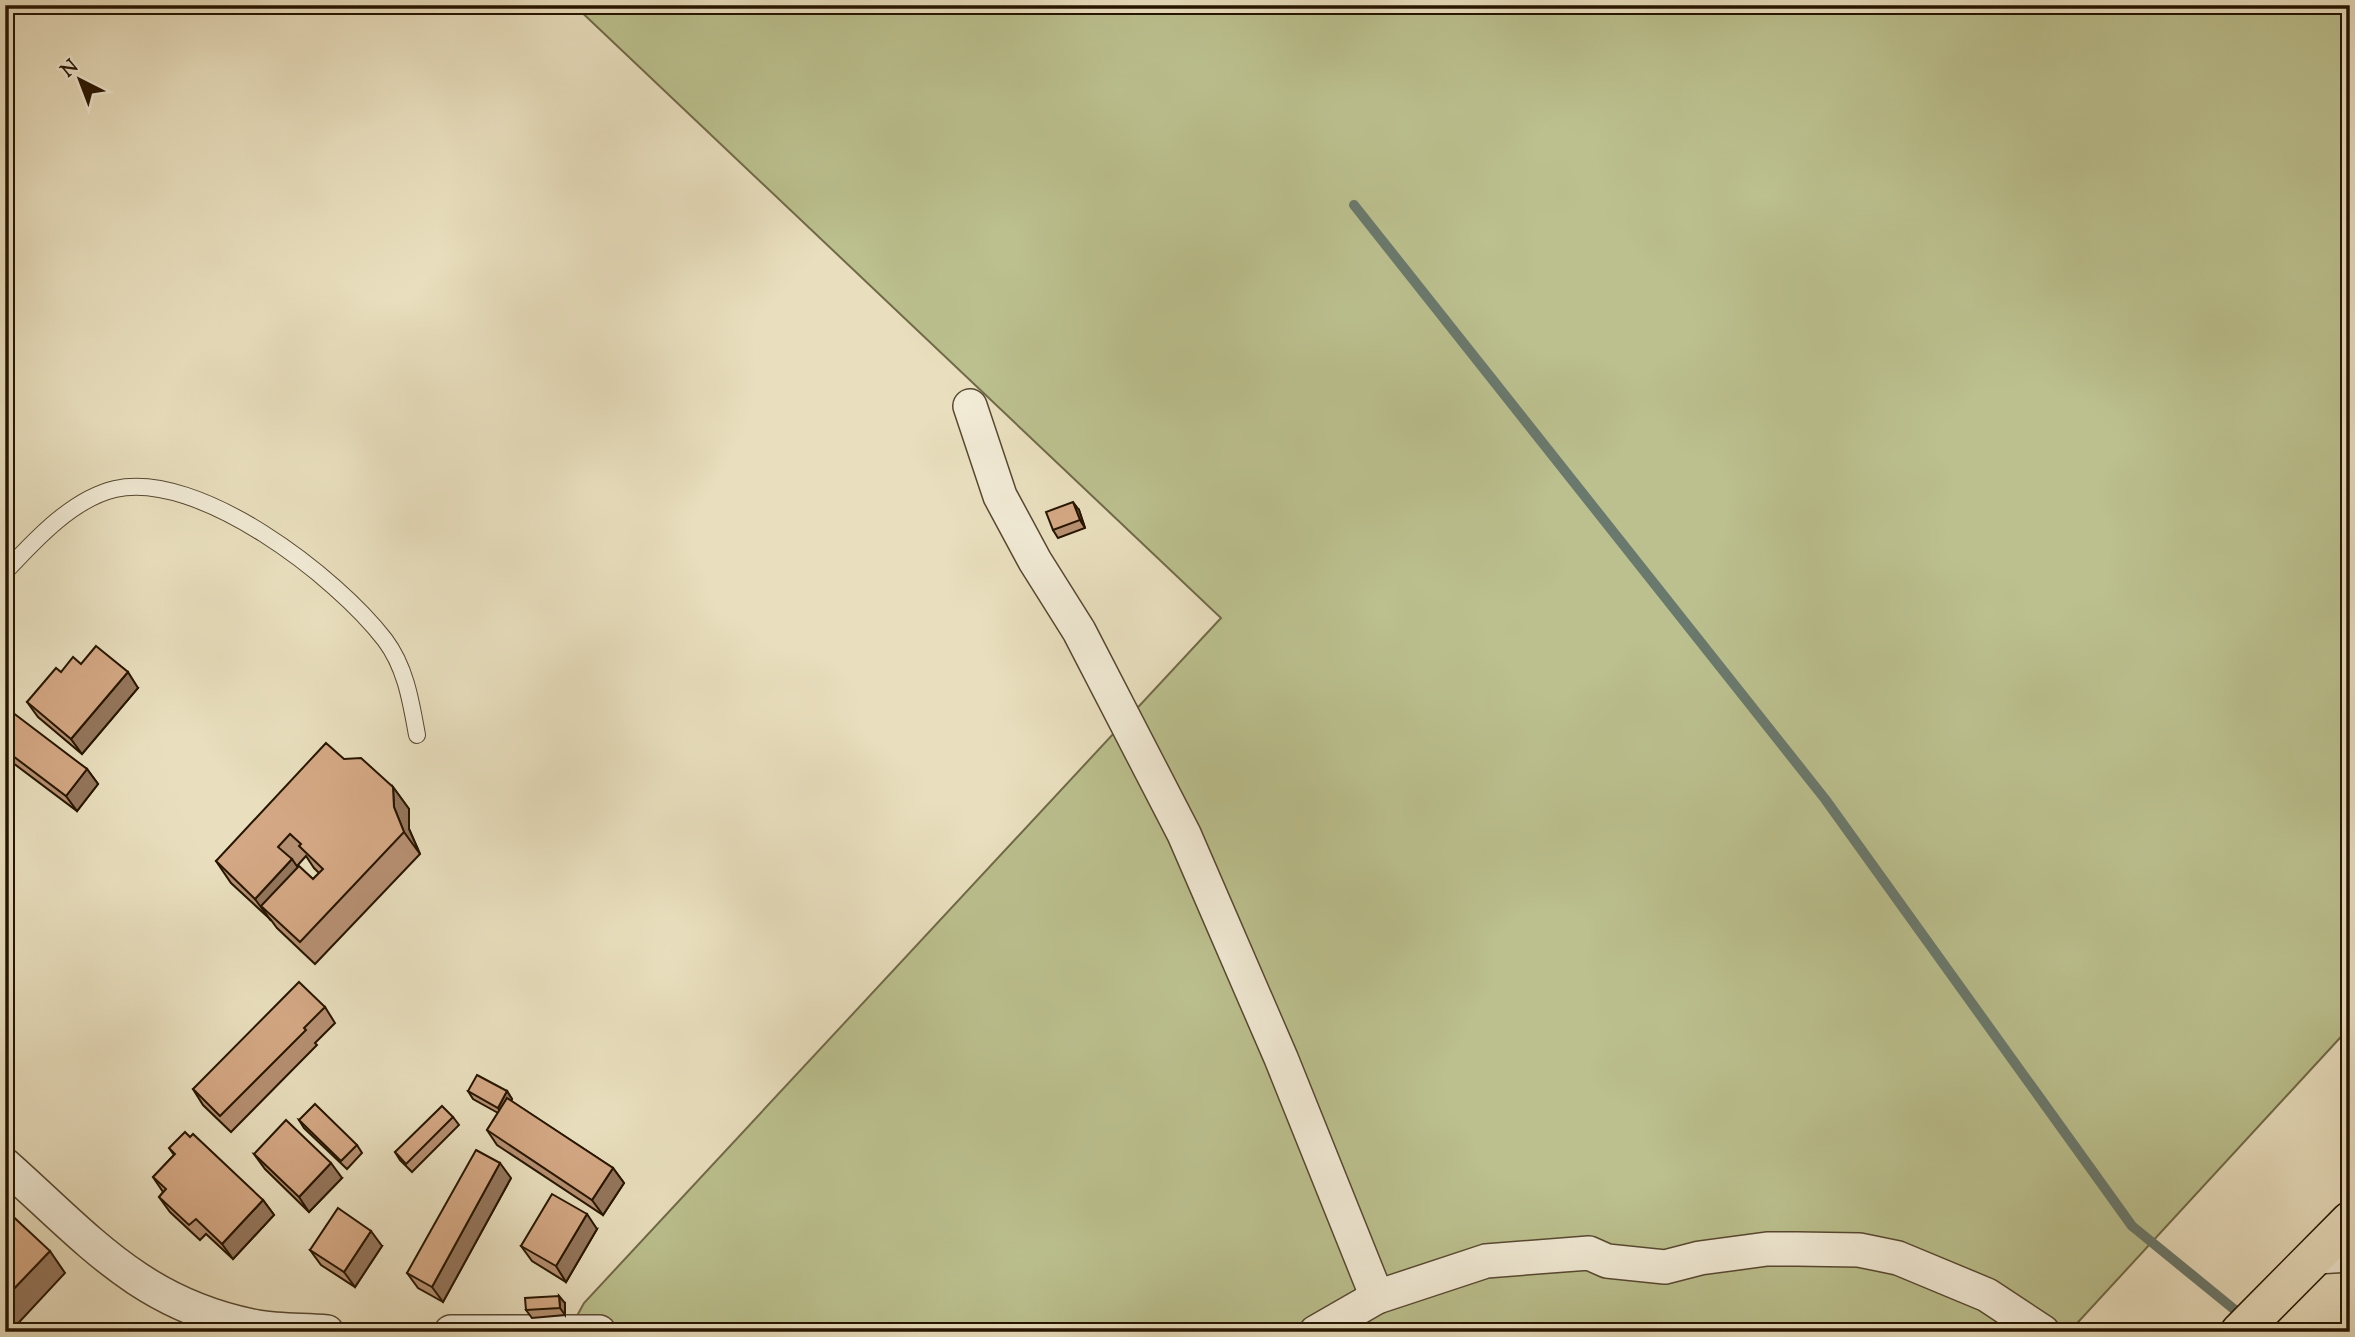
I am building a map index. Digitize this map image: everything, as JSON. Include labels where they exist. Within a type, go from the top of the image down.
[{"type":"highway","points":[[2240,1332],[2282,1289],[2333,1256],[2350,1221]]},
{"type":"street","points":[[970,406],[1000,496],[1035,561],[1079,631],[1184,834],[1281,1058],[1377,1297]]},
{"type":"street","points":[[5,1164],[105,1258],[166,1297],[196,1322],[327,1332]]},
{"type":"street","points":[[1316,1332],[1377,1297],[1486,1261],[1589,1253],[1607,1261],[1665,1267],[1700,1258],[1767,1249],[1859,1250],[1898,1258],[1945,1275],[1999,1302],[2043,1332]]},
{"type":"street","points":[[451,1332],[599,1332]]},
{"type":"lane","points":[[5,572],[45,533],[83,503],[116,489],[157,489],[224,510],[264,534],[330,584],[385,640],[401,668],[417,735]]},
{"type":"green space","points":[[574,5],[2350,5],[2350,1027],[2069,1332],[568,1332],[584,1303],[1221,618]]},
{"type":"building","points":[[1073,502],[1080,520],[1053,530],[1046,512]]},
{"type":"building","points":[[96,646],[128,672],[71,739],[27,702],[56,668],[61,672],[73,657],[81,664]]},
{"type":"building","points":[[8,709],[87,769],[66,796],[5,750],[5,713]]},
{"type":"building","points":[[326,743],[344,759],[361,758],[393,787],[394,807],[404,832],[300,942],[261,906],[299,866],[313,879],[323,869],[299,846],[301,844],[290,834],[278,847],[292,859],[255,899],[216,861]]},
{"type":"building","points":[[299,982],[325,1007],[304,1028],[306,1030],[220,1116],[193,1089]]},
{"type":"building","points":[[477,1075],[507,1091],[498,1108],[468,1091]]},
{"type":"building","points":[[507,1098],[613,1168],[592,1200],[487,1130]]},
{"type":"building","points":[[315,1104],[357,1145],[341,1161],[299,1120]]},
{"type":"building","points":[[442,1106],[453,1117],[406,1164],[395,1152]]},
{"type":"building","points":[[286,1120],[331,1163],[299,1197],[254,1154]]},
{"type":"building","points":[[185,1132],[190,1137],[193,1134],[263,1200],[222,1244],[196,1219],[189,1225],[159,1197],[166,1189],[153,1177],[175,1154],[169,1148]]},
{"type":"building","points":[[476,1150],[500,1163],[432,1287],[407,1273]]},
{"type":"building","points":[[552,1194],[587,1214],[556,1266],[521,1246]]},
{"type":"building","points":[[338,1208],[371,1231],[344,1272],[310,1250]]},
{"type":"building","points":[[5,1209],[50,1251],[5,1298]]},
{"type":"building","points":[[559,1296],[560,1308],[526,1310],[525,1298]]},
{"type":"waterway","points":[[1354,205],[1825,799],[2132,1226],[2246,1319]]}]
